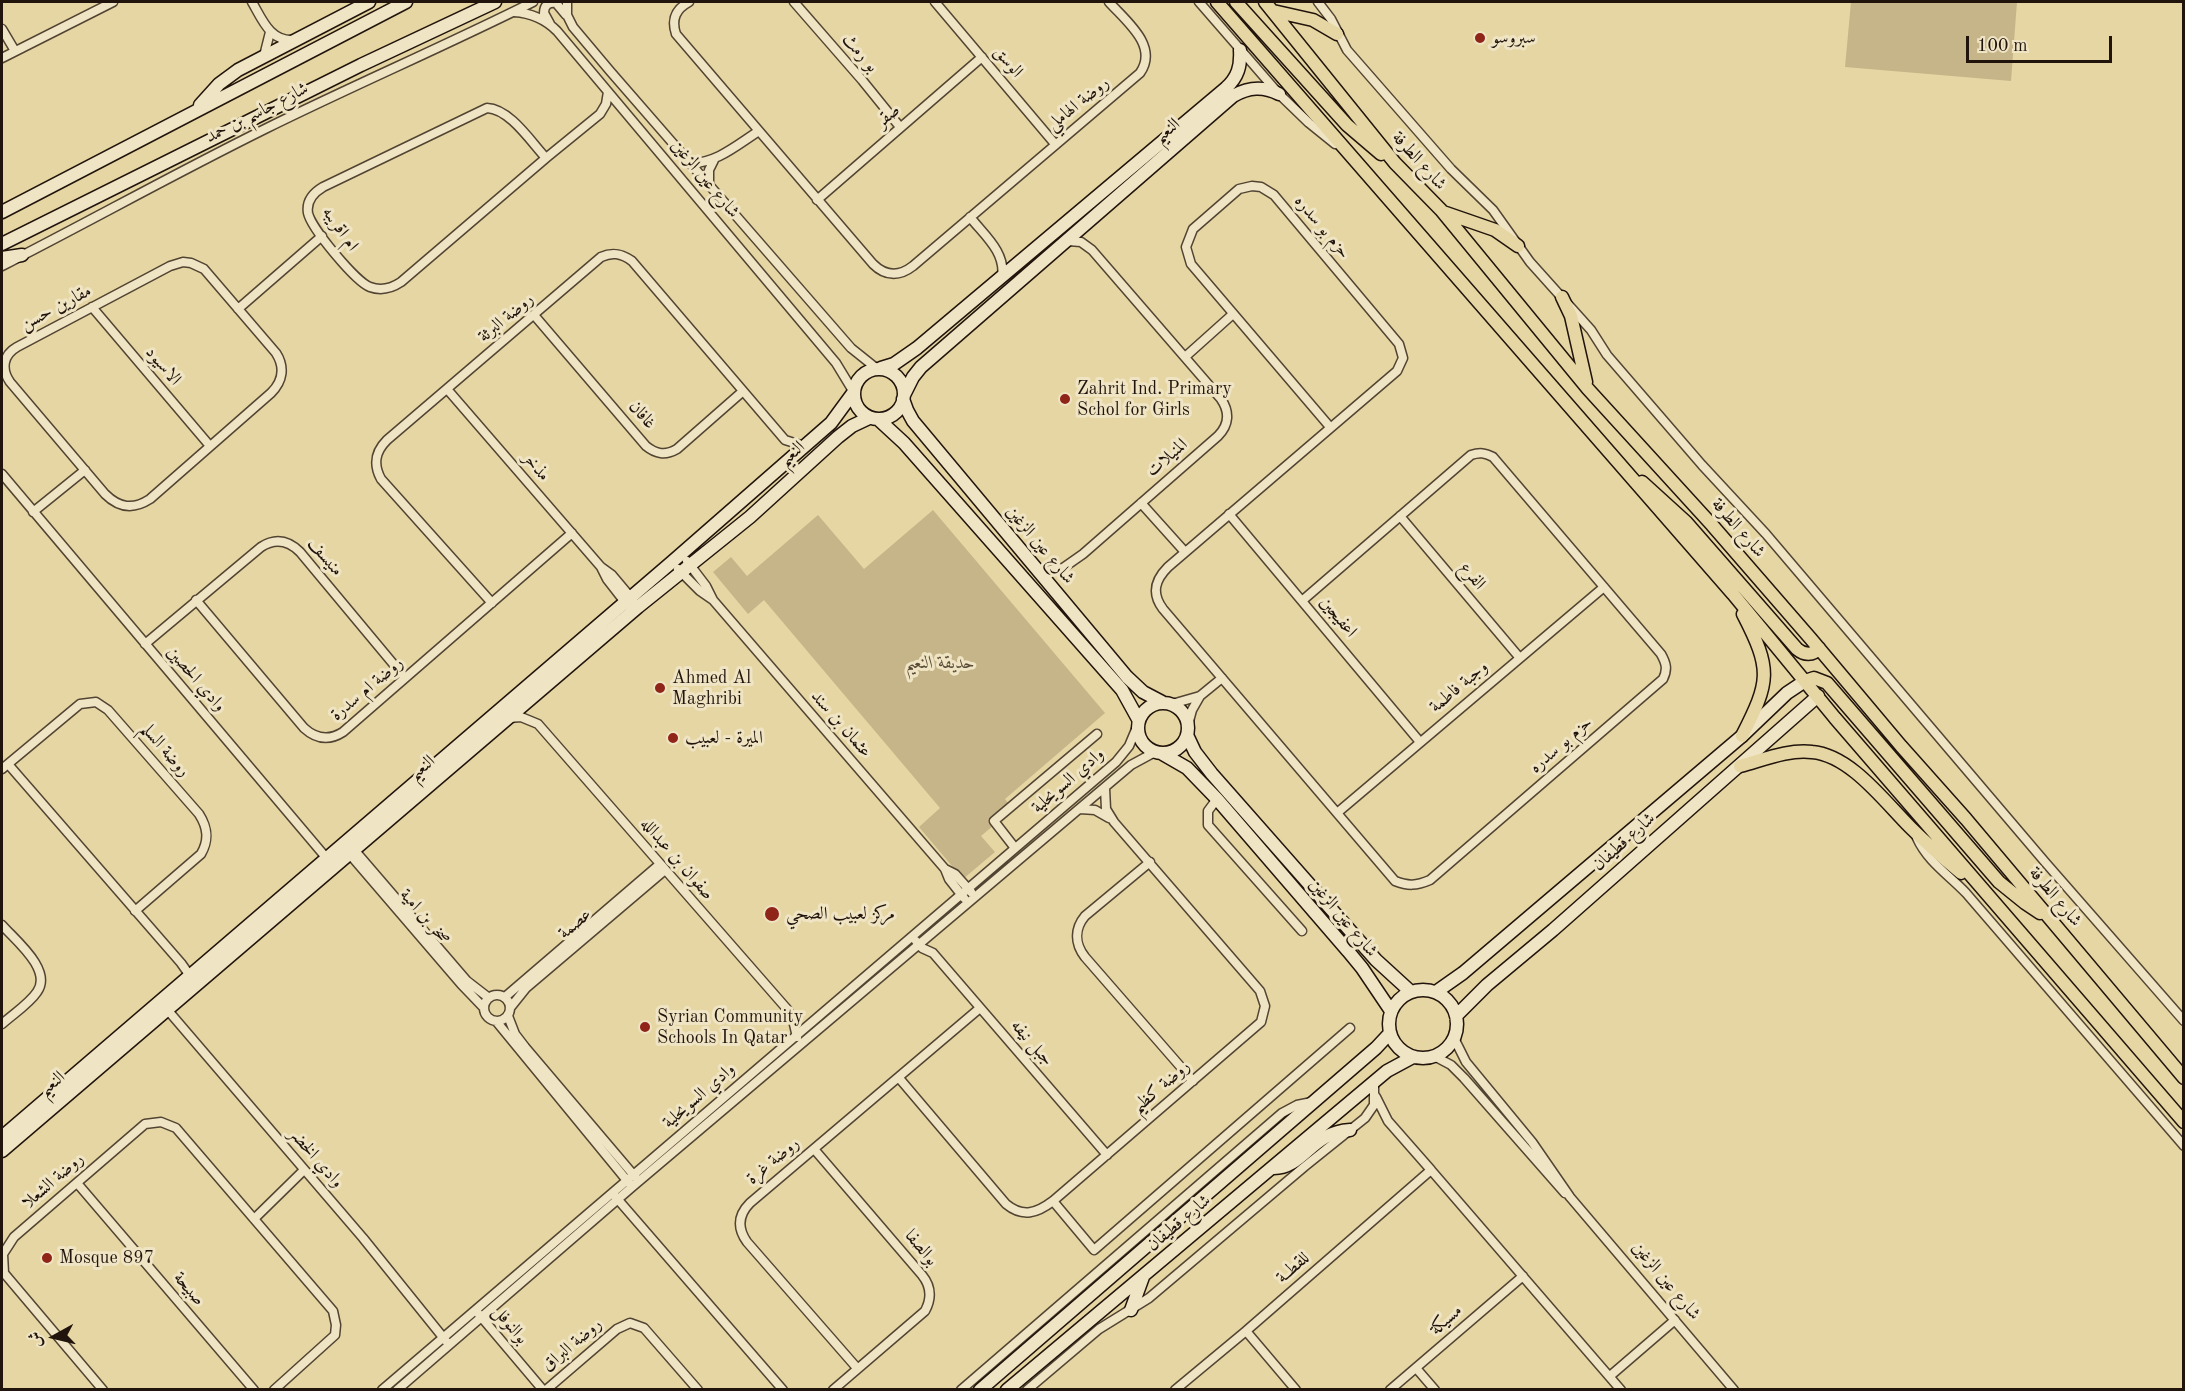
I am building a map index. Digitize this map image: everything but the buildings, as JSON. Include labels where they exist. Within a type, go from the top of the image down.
[{"type":"main road","points":[[1217,2],[1733,594],[1984,891],[2184,1122]]},
{"type":"main road","points":[[1236,2],[1347,125],[1395,163]]},
{"type":"main road","points":[[1269,6],[1312,20],[1337,34]]},
{"type":"main road","name":"شارع الطرفة","points":[[1269,6],[1395,163],[1441,210],[1588,389],[1712,525],[1819,648],[2184,1078]]},
{"type":"main road","points":[[1441,210],[1495,230],[1518,246]]},
{"type":"main road","points":[[1562,297],[1573,325],[1588,389]]},
{"type":"main road","points":[[1617,463],[1655,492],[1686,522],[1797,649],[1809,654],[1815,653],[1819,648]]},
{"type":"main road","points":[[1733,594],[1761,651],[1766,673],[1763,691],[1742,736]]},
{"type":"main road","points":[[1818,696],[1831,678],[1830,661]]},
{"type":"main road","points":[[1805,681],[1817,678],[1828,685],[1999,882],[2050,920]]},
{"type":"main road","points":[[1740,766],[1807,751],[1829,756],[1855,772],[1938,854],[1984,891]]},
{"type":"street","points":[[2,58],[112,2]]},
{"type":"street","points":[[252,2],[270,32],[285,40],[296,40]]},
{"type":"street","name":"شارع جاسم بن حمد","points":[[197,110],[228,76],[369,2]]},
{"type":"street","name":"شارع جاسم بن حمد","points":[[2,212],[406,2]]},
{"type":"street","name":"شارع جاسم بن حمد","points":[[2,244],[361,65],[495,2]]},
{"type":"street","name":"شارع جاسم بن حمد","points":[[2,266],[264,129],[533,2]]},
{"type":"street","points":[[567,2],[567,15]]},
{"type":"street","name":"روضة الهاملي","points":[[689,2],[682,5],[675,15],[673,22],[676,34],[878,270],[892,274],[907,271],[1137,77],[1145,66],[1147,57],[1144,44],[1109,2]]},
{"type":"street","name":"بو رمث","points":[[794,2],[900,127]]},
{"type":"street","name":"الوسق","points":[[935,2],[1055,144]]},
{"type":"street","points":[[1199,2],[1279,94],[1309,123],[1348,154]]},
{"type":"street","name":"شارع الطرفة","points":[[1318,2],[1331,19],[1347,50],[1451,169],[1498,215],[1530,262],[1591,330],[1607,355],[1702,465],[1766,534],[2045,862],[2184,1021]]},
{"type":"street","points":[[551,25],[544,13],[549,3],[556,3],[567,15]]},
{"type":"street","name":"شارع عين الزغين","points":[[513,12],[533,15],[551,25],[836,363],[853,392]]},
{"type":"street","name":"شارع عين الزغين","points":[[567,15],[573,27],[610,71],[851,348],[879,368]]},
{"type":"street","points":[[2,29],[15,51]]},
{"type":"street","points":[[264,56],[270,32]]},
{"type":"street","name":"النعيم","points":[[879,368],[894,364],[911,352],[1226,88],[1240,67],[1240,50]]},
{"type":"street","name":"صقر","points":[[817,200],[982,57]]},
{"type":"street","name":"النعيم","points":[[904,397],[921,366],[1233,96],[1248,89],[1257,88],[1264,88],[1279,94]]},
{"type":"street","points":[[600,114],[606,104],[608,92]]},
{"type":"street","name":"ام اقريبه","points":[[546,158],[507,115],[494,108],[480,110],[317,191],[309,202],[309,217],[322,236],[364,284],[379,289],[395,286],[600,114],[623,110]]},
{"type":"street","points":[[690,163],[714,160],[759,130]]},
{"type":"street","points":[[709,184],[709,171],[714,160]]},
{"type":"street","name":"حزم بو سدره","points":[[1303,600],[1471,455],[1479,452],[1486,453],[1493,457],[1661,654],[1666,662],[1667,671],[1664,679],[1430,880],[1418,885],[1406,885],[1395,880],[1163,609],[1157,597],[1155,587],[1157,580],[1185,552],[1397,371],[1403,358],[1400,344],[1274,195],[1261,187],[1252,186],[1239,189],[1193,229],[1187,240],[1187,254],[1191,264],[1330,428]]},
{"type":"street","points":[[970,217],[999,253],[1008,258],[1023,259]]},
{"type":"street","points":[[238,309],[322,236]]},
{"type":"street","name":"المنيلات","points":[[1040,572],[1055,570],[1070,564],[1222,432],[1228,416],[1224,404],[1089,247],[1077,241],[1068,241]]},
{"type":"street","points":[[999,253],[1003,267],[1002,277]]},
{"type":"street","name":"روضة البرثة","points":[[492,603],[381,479],[375,463],[381,446],[601,258],[614,254],[626,257],[636,266],[784,440]]},
{"type":"street","points":[[2,258],[22,255]]},
{"type":"street","name":"مقارين حسن","points":[[183,262],[204,269],[238,309],[279,358],[281,377],[271,393],[150,499],[132,507],[122,506],[113,501],[7,378],[4,368],[6,358],[12,350],[170,266],[183,262]]},
{"type":"street","name":"الاسيود","points":[[92,307],[210,446]]},
{"type":"street","points":[[1185,357],[1233,314]]},
{"type":"street","name":"غافان","points":[[534,315],[646,446],[658,453],[668,453],[677,449],[742,392]]},
{"type":"street","points":[[879,368],[898,377],[902,382],[904,397],[897,411],[891,416],[874,419],[857,408],[853,392],[855,384],[863,373],[879,368]]},
{"type":"street","name":"مذخر","points":[[447,389],[601,567],[612,575],[632,604]]},
{"type":"street","name":"النعيم","points":[[347,847],[508,718],[632,604],[672,562],[831,423],[853,392]]},
{"type":"street","name":"شارع عين الزغين","points":[[904,397],[913,421],[1132,683],[1149,696],[1167,703]]},
{"type":"street","name":"شارع عين الزغين","points":[[874,419],[904,443],[1122,690],[1138,723]]},
{"type":"street","name":"النعيم","points":[[2,1137],[194,980],[632,604],[685,568],[754,513],[852,426],[874,419]]},
{"type":"street","points":[[786,460],[784,440],[804,446]]},
{"type":"street","points":[[33,512],[85,470]]},
{"type":"street","name":"وادي الحصين","points":[[2,474],[330,863]]},
{"type":"street","points":[[1141,503],[1185,552]]},
{"type":"street","name":"اعفيجين","points":[[1229,514],[1420,742]]},
{"type":"street","name":"الفرع","points":[[1400,516],[1519,657]]},
{"type":"street","name":"روضة ام سدرة","points":[[196,600],[304,728],[316,736],[330,738],[337,736],[572,533]]},
{"type":"street","name":"منيسف","points":[[144,644],[267,543],[281,541],[289,543],[300,552],[405,678]]},
{"type":"street","name":"عثمان بن سند","points":[[682,553],[685,568],[704,595],[713,600],[945,869],[955,874],[972,900]]},
{"type":"street","name":"عثمان بن سند","points":[[672,562],[685,568]]},
{"type":"street","name":"وجبة فاطمة","points":[[1337,813],[1604,587]]},
{"type":"street","points":[[1200,696],[1145,709],[1138,723],[1138,734],[1144,745],[1158,753],[1174,750],[1184,741],[1192,710],[1200,696],[1222,678]]},
{"type":"street","points":[[1436,992],[1463,973],[1742,736],[1787,693],[1805,681]]},
{"type":"street","name":"شارع قطيفان","points":[[1456,1016],[1492,980],[1553,930],[1818,696]]},
{"type":"street","name":"روضة السلم","points":[[5,767],[80,704],[96,702],[108,710],[199,814],[207,834],[205,848],[196,860],[135,911]]},
{"type":"street","points":[[1167,703],[1183,712],[1187,730]]},
{"type":"street","name":"صفوان بن عبدالله","points":[[508,718],[521,717],[538,724],[787,1010],[793,1020],[796,1035],[802,1043]]},
{"type":"street","name":"وادي السويحلية","points":[[633,1181],[796,1035],[1116,762],[1130,746],[1138,723]]},
{"type":"street","name":"شارع عين الزغين","points":[[1187,730],[1200,760],[1376,960],[1411,992]]},
{"type":"street","points":[[1015,848],[994,821],[1097,734]]},
{"type":"street","name":"شارع عين الزغين","points":[[1158,753],[1186,768],[1217,799],[1355,959],[1391,1011]]},
{"type":"street","name":"وادي السويحلية","points":[[382,1389],[446,1340],[1139,759],[1158,753]]},
{"type":"street","points":[[5,767],[194,980]]},
{"type":"street","name":"روضة كظيم","points":[[899,1078],[1011,1209],[1030,1213],[1043,1209],[1053,1201],[1261,1022],[1264,1014],[1264,998],[1114,822],[1106,809],[1105,788]]},
{"type":"street","points":[[1217,799],[1208,811],[1208,825],[1302,931]]},
{"type":"street","name":"روضة كظيم","points":[[1080,809],[1095,810],[1114,822]]},
{"type":"street","points":[[1915,832],[1920,844],[1933,862],[1966,893],[2184,1146]]},
{"type":"street","name":"صخر بن امية","points":[[347,847],[466,981],[489,998]]},
{"type":"street","name":"صخر بن امية","points":[[347,847],[484,1008]]},
{"type":"street","points":[[1150,862],[1085,915],[1079,926],[1077,942],[1085,957],[1193,1081]]},
{"type":"street","name":"عصمة","points":[[505,997],[663,867]]},
{"type":"street","name":"عصمة","points":[[509,1012],[526,988],[663,867]]},
{"type":"street","points":[[2,925],[38,966],[42,980],[37,993],[2,1024]]},
{"type":"street","name":"جبل نيفه","points":[[921,928],[928,937],[933,953]]},
{"type":"street","name":"جبل نيفه","points":[[912,936],[919,944],[933,953],[1107,1155]]},
{"type":"street","points":[[1425,989],[1436,992],[1450,1003],[1456,1016],[1454,1038],[1446,1050],[1434,1056],[1413,1057],[1398,1048],[1390,1033],[1391,1011],[1399,999],[1411,992],[1425,989]]},
{"type":"street","points":[[497,995],[505,997],[519,1041],[633,1181],[496,1021],[489,1018],[484,1008],[489,998],[497,995]]},
{"type":"street","name":"النعيم","points":[[2,1151],[164,1005]]},
{"type":"street","name":"وادي الخضر","points":[[164,1005],[363,1238],[446,1340]]},
{"type":"street","name":"روضة غرة","points":[[857,1368],[747,1242],[740,1226],[740,1217],[750,1203],[980,1008]]},
{"type":"street","points":[[496,1021],[502,1020],[509,1012]]},
{"type":"street","points":[[1053,1201],[1094,1250],[1350,1028]]},
{"type":"street","name":"شارع قطيفان","points":[[980,1389],[1390,1033]]},
{"type":"street","name":"شارع عين الزغين","points":[[1454,1038],[1466,1062],[1532,1142],[1570,1197],[1734,1389]]},
{"type":"street","name":"شارع عين الزغين","points":[[1434,1056],[1451,1065],[1464,1078],[1557,1186],[1570,1197]]},
{"type":"street","name":"شارع قطيفان","points":[[1006,1389],[1272,1168],[1374,1089],[1391,1068],[1413,1057]]},
{"type":"street","points":[[1374,1089],[1374,1105],[1370,1113],[1389,1121]]},
{"type":"street","points":[[1374,1089],[1389,1121],[1622,1389]]},
{"type":"street","name":"شارع قطيفان","points":[[961,1389],[1282,1113],[1297,1105],[1313,1102]]},
{"type":"street","name":"شارع قطيفان","points":[[1025,1389],[1099,1329],[1149,1298],[1370,1113]]},
{"type":"street","name":"روضة الشعلا","points":[[103,1389],[4,1273],[3,1254],[14,1237],[145,1124],[161,1122],[176,1128],[333,1311],[336,1325],[335,1335],[274,1389]]},
{"type":"street","points":[[1272,1168],[1288,1166],[1328,1134],[1350,1130]]},
{"type":"street","name":"بوالصفا","points":[[814,1149],[922,1275],[930,1288],[929,1304],[925,1311],[833,1389]]},
{"type":"street","points":[[254,1219],[304,1170]]},
{"type":"street","name":"للقطــة","points":[[1175,1389],[1246,1331],[1431,1170]]},
{"type":"street","name":"صبيحة","points":[[76,1183],[254,1389]]},
{"type":"street","points":[[615,1196],[783,1389]]},
{"type":"street","points":[[1131,1310],[1143,1276]]},
{"type":"street","name":"مسيكة","points":[[1390,1389],[1523,1276]]},
{"type":"street","name":"بوالنوفل","points":[[478,1313],[544,1389]]},
{"type":"street","points":[[1610,1376],[1675,1320]]},
{"type":"street","name":"روضة البراق","points":[[544,1389],[617,1329],[630,1323],[644,1328],[698,1389]]},
{"type":"street","points":[[1246,1331],[1296,1389]]},
{"type":"street","name":"وادي السويحلية","points":[[397,1389],[446,1340]]},
{"type":"street","points":[[1416,1368],[1435,1389]]},
{"type":"street","points":[[1022,1376],[1025,1389]]},
{"type":"green space","points":[[1851,2],[2017,2],[2011,81],[1845,67]]},
{"type":"green space","name":"حديقة النعيم","points":[[933,510],[1105,713],[1005,799],[1013,809],[981,836],[995,852],[963,879],[919,827],[940,808],[764,600],[748,614],[713,572],[731,557],[747,576],[818,515],[864,569]]},
{"type":"place","name":"سبروسو","points":[[1480,38]]},
{"type":"place","name":"Zahrit Ind. Primary Schol for Girls","points":[[1065,399]]},
{"type":"place","name":"Ahmed Al Maghribi","points":[[660,688]]},
{"type":"place","name":"الميرة - لعبيب","points":[[673,738]]},
{"type":"place","name":"مركز لعبيب الصحي","points":[[772,914]]},
{"type":"place","name":"Syrian Community Schools In Qatar","points":[[645,1027]]},
{"type":"place","name":"Mosque 897","points":[[47,1258]]}]
